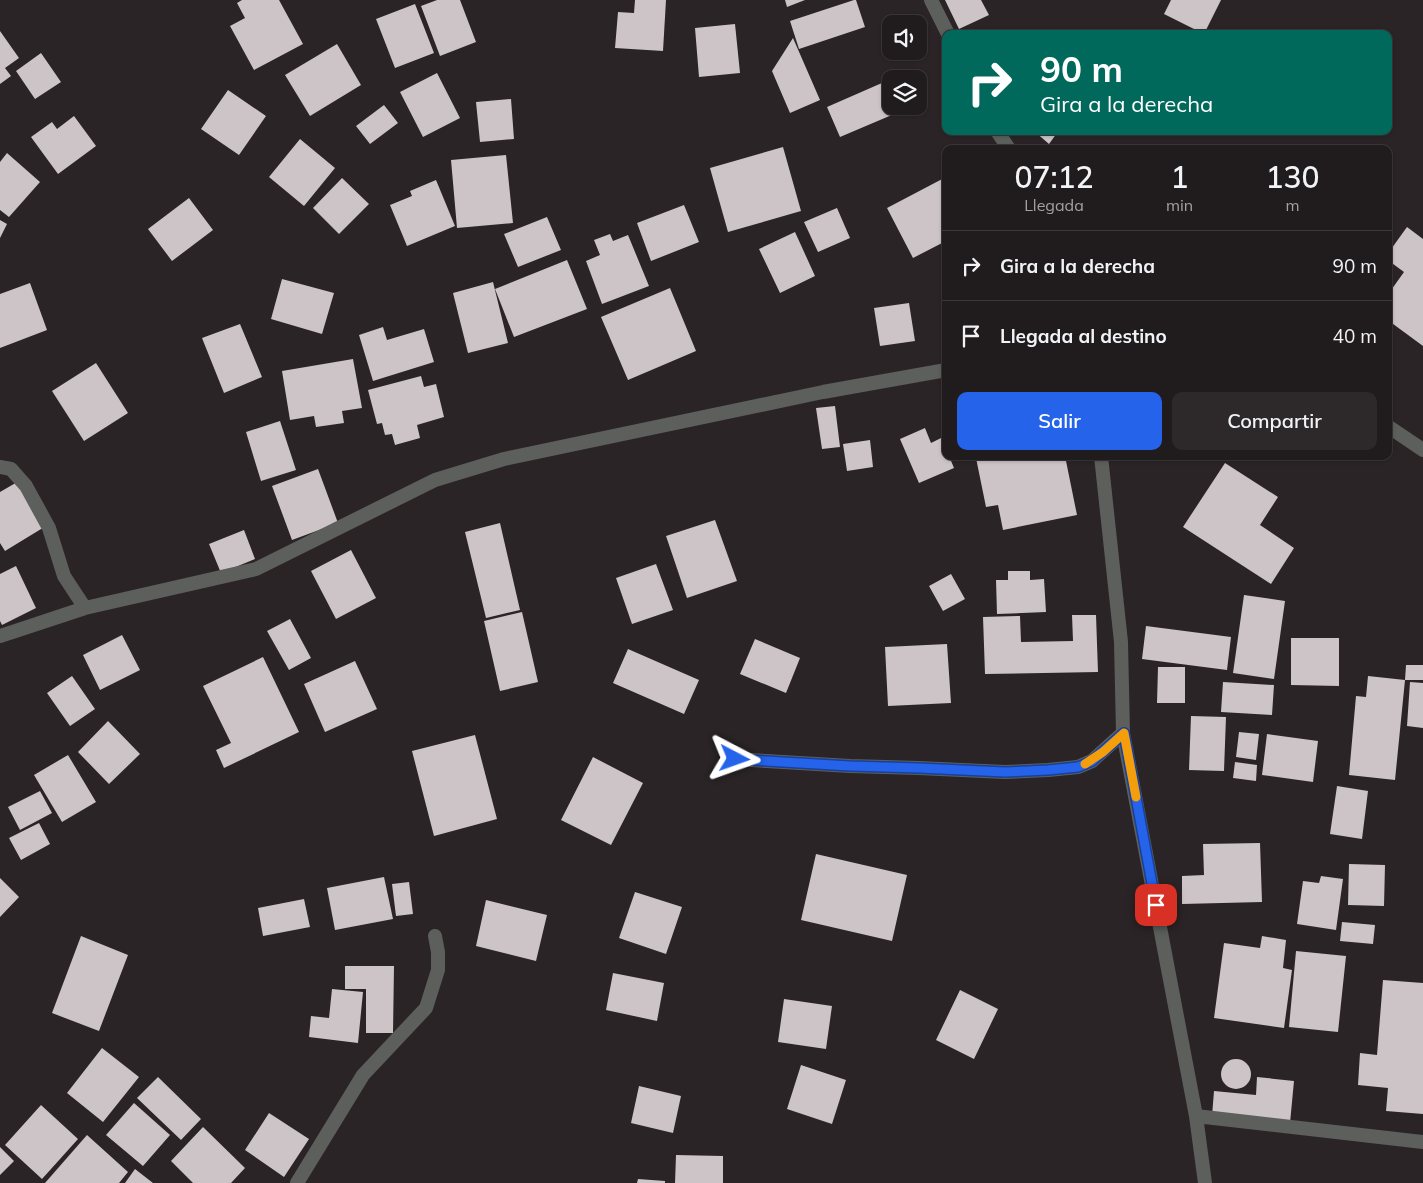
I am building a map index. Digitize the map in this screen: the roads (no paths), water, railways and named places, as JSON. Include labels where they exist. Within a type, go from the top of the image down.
[{"type":"street","points":[[931,0],[946,30]]},
{"type":"street","points":[[0,636],[86,608],[256,569],[436,480],[504,459],[823,392],[942,371]]},
{"type":"street","points":[[1392,429],[1423,450]]},
{"type":"street","points":[[1102,460],[1121,642],[1124,733],[1196,1116],[1205,1183]]},
{"type":"street","points":[[0,467],[11,469],[26,486],[49,528],[64,576],[86,608]]},
{"type":"street","points":[[735,759],[1005,772],[1048,770],[1078,767],[1092,761],[1124,733]]},
{"type":"street","points":[[297,1183],[363,1075],[426,1008],[438,970],[438,952],[435,936]]},
{"type":"street","points":[[1196,1116],[1423,1142]]}]
